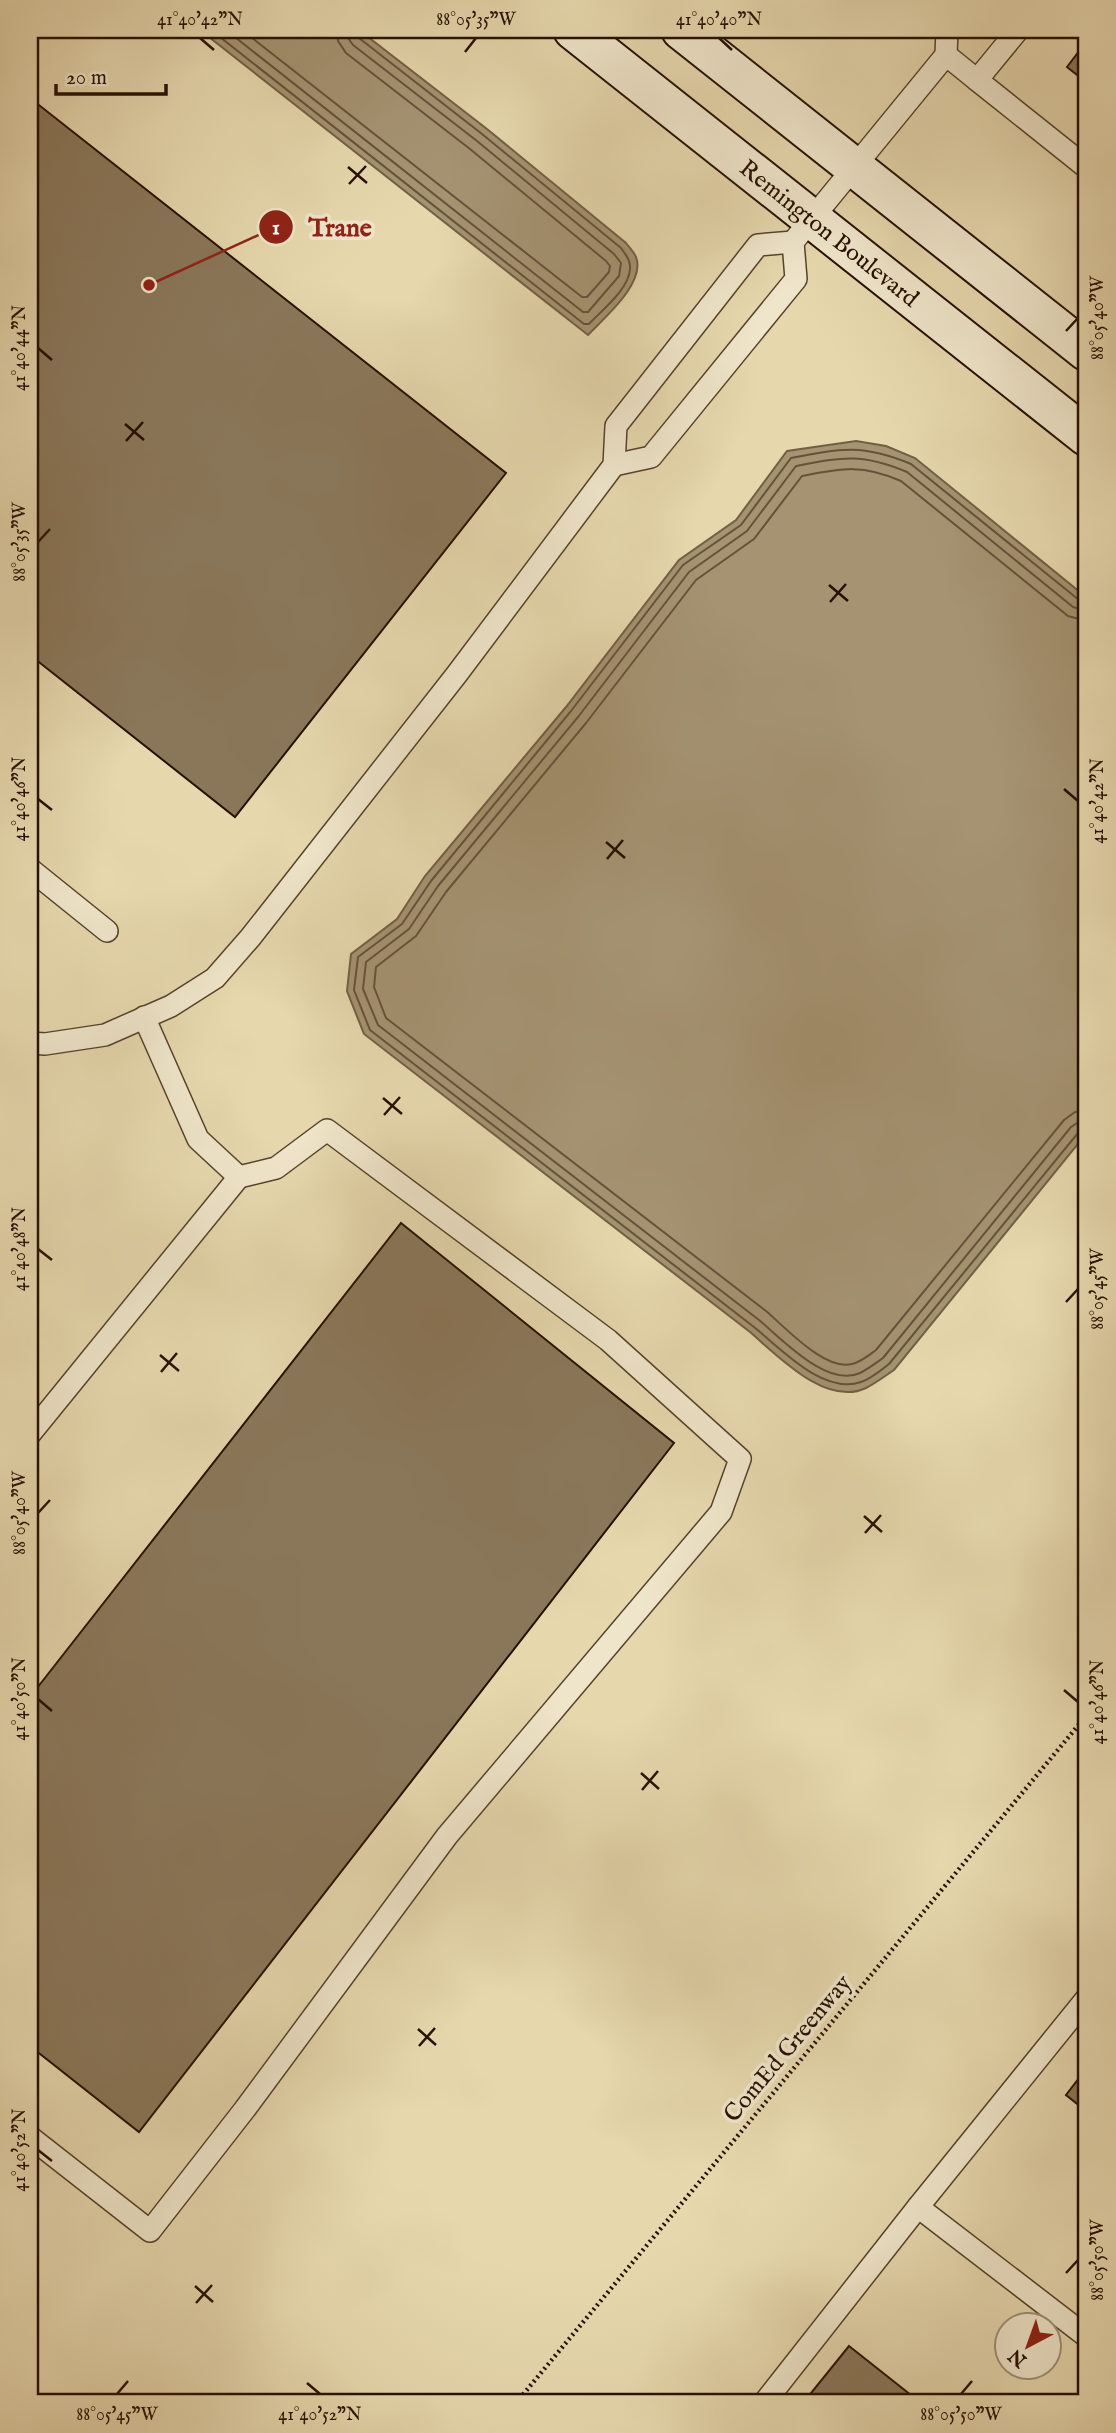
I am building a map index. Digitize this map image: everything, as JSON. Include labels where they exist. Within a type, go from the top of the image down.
[{"type":"street","name":"Remington Boulevard","points":[[573,30],[803,231],[1086,436]]},
{"type":"street","points":[[681,30],[1086,351]]},
{"type":"lane","points":[[614,465],[651,457],[796,279],[803,231],[946,55],[947,30]]},
{"type":"lane","points":[[977,80],[1018,30]]},
{"type":"lane","points":[[946,55],[1086,167]]},
{"type":"lane","points":[[30,1043],[45,1044],[105,1035],[171,1006],[215,978],[250,938],[457,674],[614,465],[616,426],[758,245],[803,231]]},
{"type":"lane","points":[[30,869],[107,932]]},
{"type":"lane","points":[[145,1017],[198,1139],[239,1177]]},
{"type":"lane","points":[[30,1434],[239,1177],[276,1168],[327,1130],[608,1340],[740,1459],[721,1512],[447,1836],[245,2109],[150,2231],[30,2137]]},
{"type":"lane","points":[[764,2403],[1086,1999]]},
{"type":"lane","points":[[918,2207],[1086,2336]]},
{"type":"path","name":"ComEd Greenway","points":[[516,2403],[1086,1716]]},
{"type":"water","points":[[200,30],[359,30],[487,129],[626,243],[635,255],[637,267],[629,289],[588,335]]},
{"type":"water","points":[[856,441],[886,446],[915,458],[1086,597],[1086,1134],[894,1370],[866,1388],[851,1392],[835,1391],[819,1385],[788,1365],[750,1332],[364,1034],[347,991],[351,954],[397,919],[425,876],[566,707],[679,560],[736,520],[787,451]]},
{"type":"building","points":[[1086,42],[1086,82],[1067,67]]},
{"type":"building","points":[[30,98],[506,473],[235,817],[30,655]]},
{"type":"building","points":[[401,1223],[674,1443],[139,2132],[30,2046],[30,1697]]},
{"type":"building","points":[[1086,2069],[1086,2111],[1066,2095]]},
{"type":"building","points":[[849,2346],[921,2403],[803,2403]]},
{"type":"place","name":"Trane","points":[[149,285]]}]
